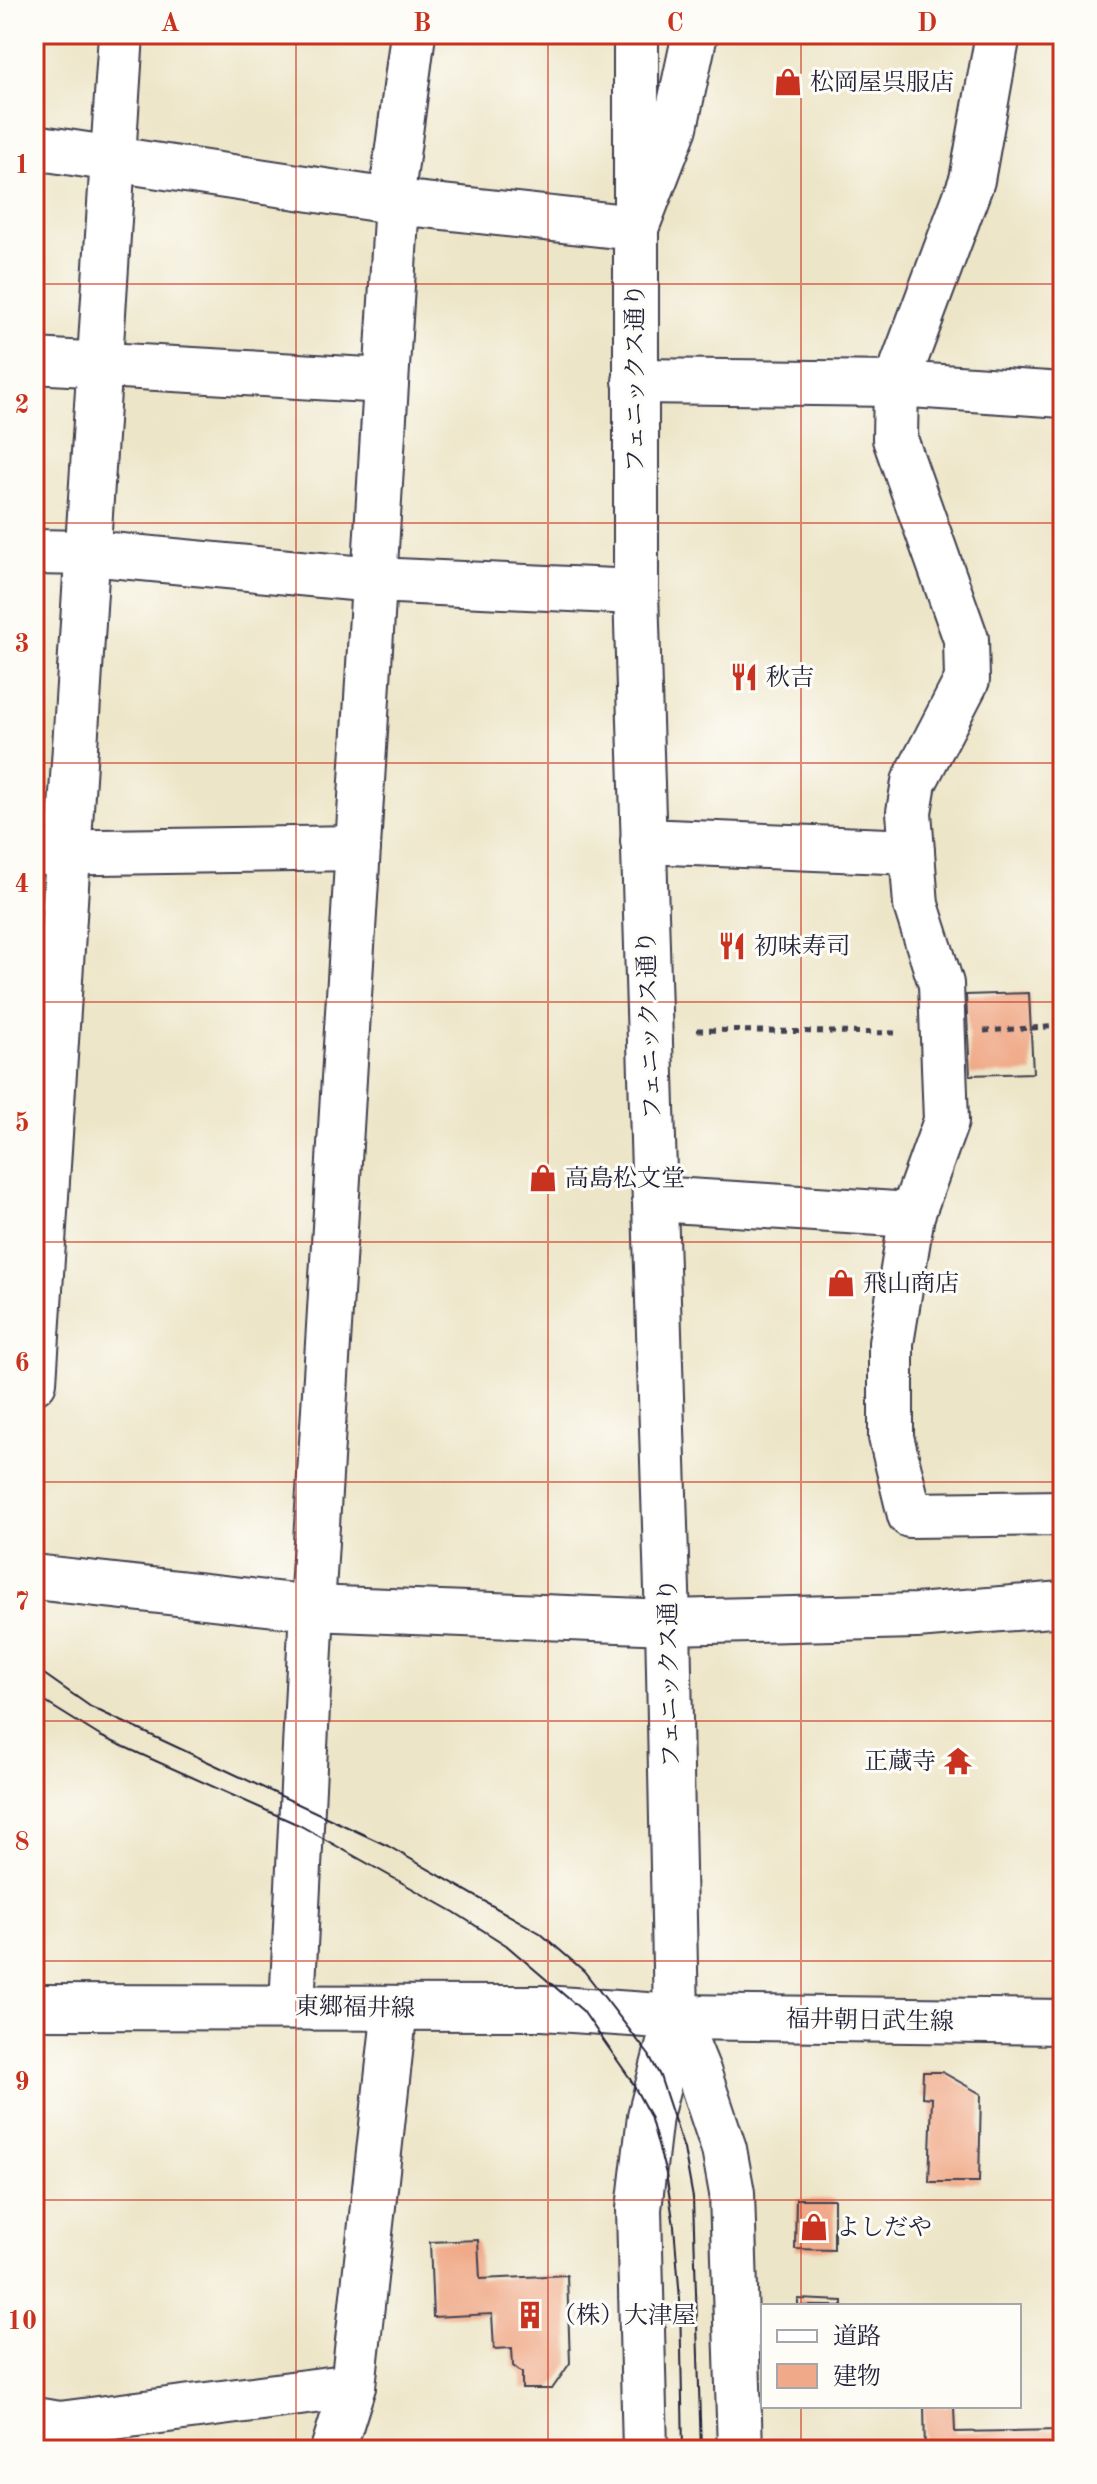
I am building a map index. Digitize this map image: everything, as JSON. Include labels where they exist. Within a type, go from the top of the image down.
[{"type":"street","points":[[34,1382],[52,854],[89,553],[121,34]]},
{"type":"street","points":[[292,2006],[312,1608],[386,381],[394,202],[413,34]]},
{"type":"street","name":"フェニックス通り","points":[[636,34],[636,592],[668,1622],[676,2017],[650,2116],[639,2209],[645,2450]]},
{"type":"street","points":[[34,147],[394,202],[636,228],[675,127],[695,34]]},
{"type":"street","points":[[998,34],[972,180],[896,384],[895,439],[966,639],[967,680],[914,782],[909,812],[916,905],[941,984],[946,1121],[912,1215],[891,1343],[891,1437],[910,1515],[1063,1513]]},
{"type":"street","points":[[34,361],[386,381]]},
{"type":"street","points":[[635,381],[896,384],[1063,395]]},
{"type":"street","points":[[34,552],[89,553],[374,580],[636,592]]},
{"type":"street","points":[[643,841],[912,852]]},
{"type":"street","points":[[52,854],[358,848]]},
{"type":"street","points":[[655,1199],[912,1215]]},
{"type":"street","points":[[34,1577],[312,1608],[668,1622],[916,1616],[1063,1604]]},
{"type":"street","name":"東郷福井線","points":[[42,2007],[543,2008],[676,2017]]},
{"type":"street","points":[[333,2450],[353,2386],[395,2008]]},
{"type":"street","name":"フェニックス通り","points":[[676,2017],[724,2149],[732,2193],[740,2450]]},
{"type":"street","name":"福井朝日武生線","points":[[676,2017],[1063,2022]]},
{"type":"street","points":[[34,2420],[60,2424],[353,2386]]},
{"type":"path","points":[[1055,886],[1063,886]]},
{"type":"path","points":[[974,1031],[1063,1026]]},
{"type":"path","points":[[697,1030],[913,1033]]},
{"type":"building","points":[[1029,993],[1033,1073],[970,1075],[966,995]]},
{"type":"building","points":[[923,2072],[942,2072],[981,2094],[979,2182],[929,2182],[932,2098],[922,2097]]},
{"type":"building","points":[[796,2199],[834,2199],[834,2250],[795,2249]]},
{"type":"building","name":"（株）大津屋","points":[[478,2240],[480,2279],[567,2275],[570,2363],[552,2389],[522,2389],[522,2373],[513,2366],[512,2348],[494,2349],[492,2314],[433,2317],[430,2242]]},
{"type":"building","points":[[798,2299],[843,2301],[843,2304],[798,2304]]},
{"type":"building","points":[[924,2408],[954,2408],[955,2432],[1063,2430],[1063,2450],[925,2450]]},
{"type":"tram line","points":[[34,1667],[91,1707],[388,1846],[540,1933],[584,1971],[649,2055],[660,2076],[684,2149],[693,2198],[701,2450]]},
{"type":"tram line","points":[[34,1695],[100,1736],[301,1826],[454,1912],[506,1945],[583,2011],[629,2077],[650,2116],[666,2174],[680,2299],[683,2450]]},
{"type":"place","name":"松岡屋呉服店","points":[[788,82]]},
{"type":"place","name":"秋吉","points":[[744,677]]},
{"type":"place","name":"初味寿司","points":[[732,946]]},
{"type":"place","name":"高島松文堂","points":[[543,1178]]},
{"type":"place","name":"飛山商店","points":[[841,1283]]},
{"type":"place","name":"正蔵寺","points":[[958,1761]]},
{"type":"place","name":"よしだや","points":[[814,2227]]},
{"type":"place","name":"（株）大津屋","points":[[530,2315]]}]
